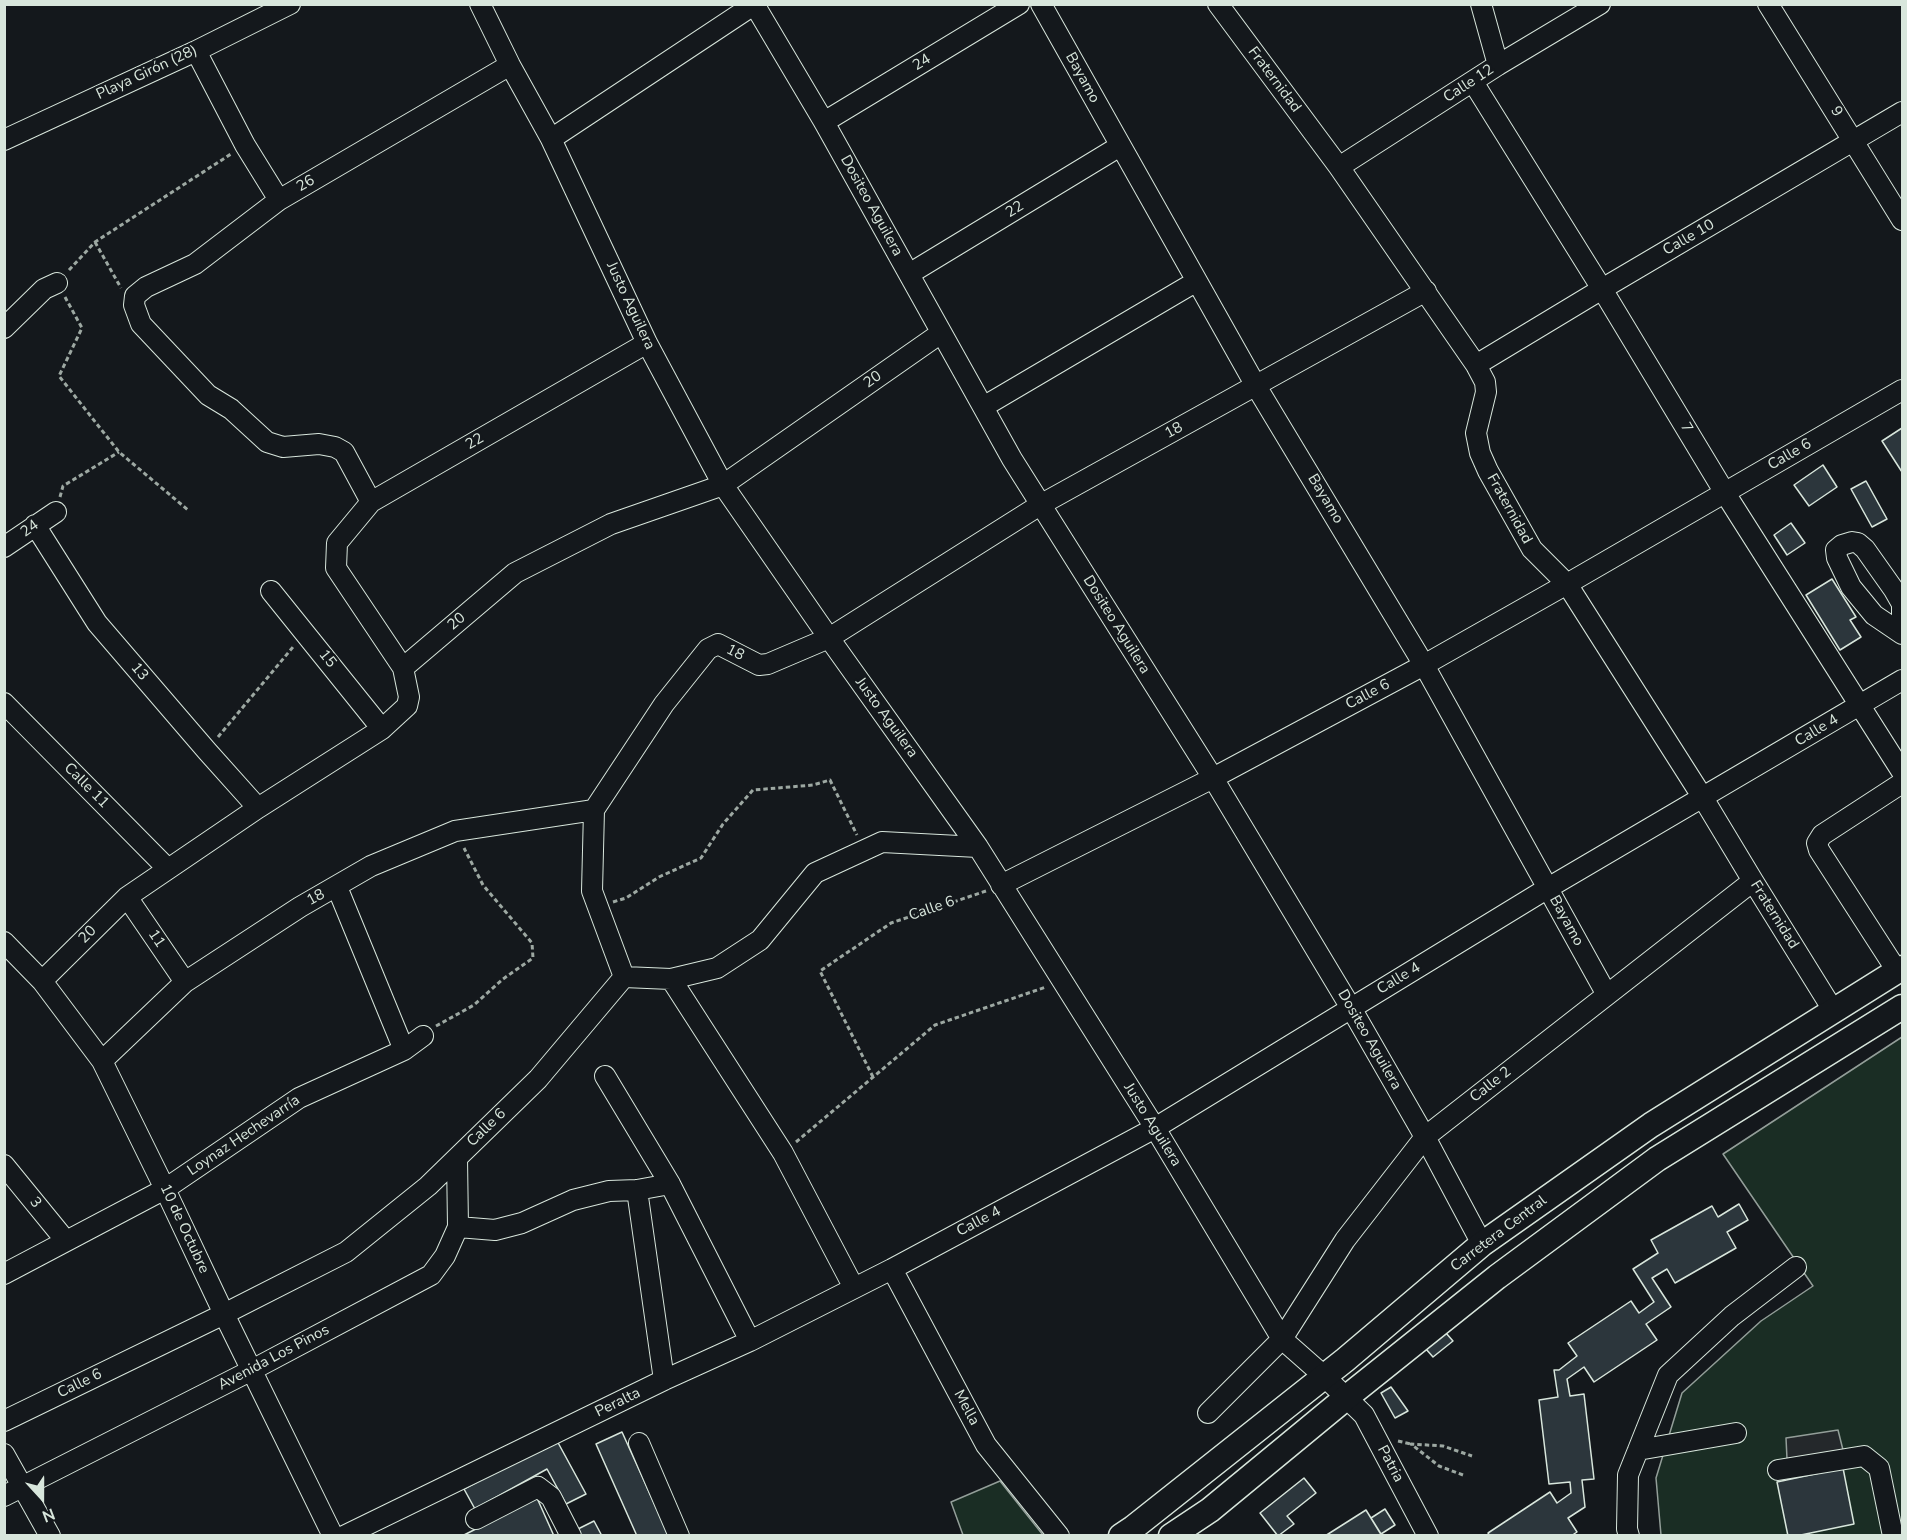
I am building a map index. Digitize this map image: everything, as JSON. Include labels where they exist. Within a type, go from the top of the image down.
[{"type":"main road","name":"Carretera Central","points":[[1127,1533],[1324,1376],[1482,1244],[1651,1125],[1900,970]]},
{"type":"main road","points":[[1181,1536],[1347,1397],[1497,1277],[1658,1159],[1902,1007]]},
{"type":"main road","points":[[1171,1536],[1210,1510]]},
{"type":"street","name":"Playa Girón (28)","points":[[5,140],[196,51],[290,4]]},
{"type":"street","name":"Justo Aguilera","points":[[480,4],[510,65],[551,139],[647,343],[723,485],[978,847],[1155,1128],[1282,1339],[1347,1397]]},
{"type":"street","name":"24","points":[[825,122],[1018,4]]},
{"type":"street","name":"Bayamo","points":[[1041,4],[1256,386],[1424,664],[1607,995]]},
{"type":"street","name":"Fraternidad","points":[[1218,4],[1339,167],[1476,365],[1485,382],[1486,392],[1476,433],[1484,462],[1532,549],[1567,584],[1703,798],[1833,1010]]},
{"type":"street","points":[[1481,4],[1498,65]]},
{"type":"street","name":"9","points":[[1768,4],[1902,220]]},
{"type":"street","points":[[551,139],[754,5]]},
{"type":"street","name":"Dositeo Aguilera","points":[[754,5],[825,122],[1011,459],[1214,778],[1351,1008],[1425,1137],[1482,1244]]},
{"type":"street","name":"Calle 12","points":[[1339,167],[1592,7]]},
{"type":"street","points":[[196,51],[245,145],[279,200]]},
{"type":"street","name":"26","points":[[371,502],[344,452],[335,447],[319,444],[282,447],[267,442],[231,409],[208,395],[141,324],[134,305],[135,296],[146,287],[195,264],[279,200],[510,65]]},
{"type":"street","name":"7","points":[[1473,82],[1725,493],[1902,772]]},
{"type":"street","name":"Calle 10","points":[[1476,365],[1902,112]]},
{"type":"street","name":"22","points":[[909,274],[1120,146]]},
{"type":"street","points":[[983,407],[1197,281]]},
{"type":"street","points":[[4,328],[45,289],[57,283]]},
{"type":"street","name":"18","points":[[102,1061],[185,982],[300,907],[371,866],[455,831],[594,810],[664,704],[708,649],[718,644],[759,665],[768,664],[829,638],[1040,505],[1426,291]]},
{"type":"street","name":"20","points":[[42,981],[127,897],[258,808],[382,729],[407,706],[409,698],[403,668],[515,573],[611,524],[723,485],[941,333]]},
{"type":"street","name":"22","points":[[403,668],[336,568],[338,543],[371,502],[647,343]]},
{"type":"street","name":"Calle 6","points":[[1001,885],[1214,778],[1424,664],[1902,390]]},
{"type":"street","name":"24","points":[[4,548],[56,512]]},
{"type":"street","name":"13","points":[[35,525],[97,623],[258,808]]},
{"type":"street","points":[[1902,618],[1902,604],[1865,549],[1858,543],[1852,542],[1836,550],[1837,558],[1851,587],[1874,615],[1902,634]]},
{"type":"street","name":"15","points":[[271,591],[382,729]]},
{"type":"street","name":"Calle 4","points":[[892,1269],[1155,1128],[1548,888],[1902,680]]},
{"type":"street","name":"Calle 11","points":[[4,703],[167,868]]},
{"type":"street","points":[[1900,970],[1819,850],[1817,843],[1822,835],[1902,783]]},
{"type":"street","points":[[594,810],[592,891],[624,977],[671,979],[717,968],[760,940],[815,873],[882,842],[978,847]]},
{"type":"street","name":"Calle 2","points":[[1208,1413],[1282,1339],[1346,1240],[1425,1137],[1752,881]]},
{"type":"street","points":[[337,886],[404,1050]]},
{"type":"street","name":"11","points":[[127,897],[185,982]]},
{"type":"street","name":"10 de Octubre","points":[[4,942],[42,981],[102,1061],[333,1536]]},
{"type":"street","name":"Calle 6","points":[[4,1421],[346,1252],[428,1186],[538,1079],[624,977]]},
{"type":"street","points":[[671,979],[783,1153],[854,1288]]},
{"type":"street","name":"Loynaz Hechevarría","points":[[4,1274],[165,1189],[299,1098],[404,1050],[423,1036]]},
{"type":"street","points":[[605,1076],[670,1184],[750,1341]]},
{"type":"street","name":"Avenida Los Pinos","points":[[4,1496],[252,1370],[431,1275],[445,1256],[459,1227],[456,1158]]},
{"type":"street","name":"3","points":[[4,1165],[66,1241]]},
{"type":"street","points":[[459,1227],[495,1230],[522,1224],[573,1200],[609,1191],[637,1190],[670,1184]]},
{"type":"street","points":[[637,1190],[664,1380]]},
{"type":"street","points":[[1629,1536],[1627,1529],[1629,1475],[1668,1375],[1732,1316],[1796,1267]]},
{"type":"street","name":"Peralta","points":[[344,1536],[664,1380],[750,1341],[892,1269]]},
{"type":"street","name":"Mella","points":[[892,1269],[986,1445],[1059,1536]]},
{"type":"street","name":"Patria","points":[[1347,1397],[1364,1416],[1428,1536]]},
{"type":"street","points":[[1638,1450],[1736,1433]]},
{"type":"street","points":[[639,1443],[679,1536]]},
{"type":"street","points":[[4,1454],[50,1536]]},
{"type":"street","points":[[1778,1470],[1863,1456],[1879,1468],[1893,1536]]},
{"type":"street","points":[[476,1519],[538,1487],[551,1497],[571,1536]]},
{"type":"path","points":[[188,510],[118,452],[59,376],[82,328],[57,283],[95,242],[245,145]]},
{"type":"path","points":[[95,242],[124,294]]},
{"type":"path","points":[[56,512],[63,486],[118,452]]},
{"type":"path","points":[[207,751],[306,632]]},
{"type":"path","points":[[597,906],[626,898],[659,877],[701,858],[723,824],[753,790],[813,785],[830,780],[865,850]]},
{"type":"path","points":[[423,1036],[474,1005],[503,979],[533,958],[532,943],[483,885],[455,831]]},
{"type":"path","name":"Calle 6","points":[[873,1077],[820,971],[891,923],[1001,885]]},
{"type":"path","points":[[783,1153],[935,1025],[1062,982]]},
{"type":"path","points":[[1463,1475],[1439,1466],[1411,1444],[1443,1446],[1472,1456]]},
{"type":"green space","points":[[1902,1037],[1902,1535],[1661,1535],[1656,1478],[1682,1393],[1761,1321],[1813,1286],[1723,1154]]},
{"type":"green space","points":[[1000,1481],[1043,1535],[963,1535],[951,1502]]},
{"type":"shaded area","points":[[1838,1430],[1843,1450],[1787,1459],[1786,1438]]},
{"type":"building","points":[[1902,428],[1902,472],[1882,441]]},
{"type":"building","points":[[1823,465],[1837,487],[1809,506],[1794,485]]},
{"type":"building","points":[[1866,481],[1887,519],[1872,527],[1851,489]]},
{"type":"building","points":[[1791,523],[1805,543],[1787,555],[1774,535]]},
{"type":"building","points":[[1832,579],[1856,617],[1850,620],[1861,637],[1840,650],[1806,595]]},
{"type":"building","points":[[1739,1204],[1748,1220],[1727,1232],[1736,1248],[1675,1283],[1667,1269],[1652,1278],[1671,1307],[1646,1324],[1657,1340],[1594,1382],[1584,1367],[1567,1379],[1570,1396],[1584,1394],[1594,1479],[1582,1480],[1585,1507],[1568,1518],[1577,1532],[1571,1536],[1490,1536],[1488,1533],[1550,1492],[1557,1503],[1571,1493],[1570,1482],[1549,1484],[1539,1400],[1558,1397],[1554,1370],[1559,1370],[1577,1356],[1568,1343],[1631,1301],[1639,1313],[1654,1302],[1633,1269],[1658,1253],[1651,1240],[1712,1206],[1718,1217]]},
{"type":"building","points":[[1446,1333],[1453,1341],[1433,1357],[1426,1349]]},
{"type":"building","points":[[1391,1387],[1408,1411],[1395,1418],[1381,1393]]},
{"type":"building","points":[[622,1432],[669,1536],[637,1536],[596,1444]]},
{"type":"building","points":[[556,1439],[586,1494],[566,1504],[547,1469],[475,1509],[464,1489]]},
{"type":"building","points":[[1843,1468],[1854,1524],[1788,1536],[1777,1482]]},
{"type":"building","points":[[1304,1478],[1316,1493],[1287,1516],[1294,1524],[1278,1536],[1260,1513]]},
{"type":"building","points":[[537,1498],[554,1536],[462,1536]]},
{"type":"building","points":[[1385,1509],[1395,1525],[1381,1534],[1371,1518]]},
{"type":"building","points":[[1366,1510],[1382,1536],[1325,1536]]},
{"type":"building","points":[[594,1521],[602,1536],[579,1536],[576,1530]]}]
